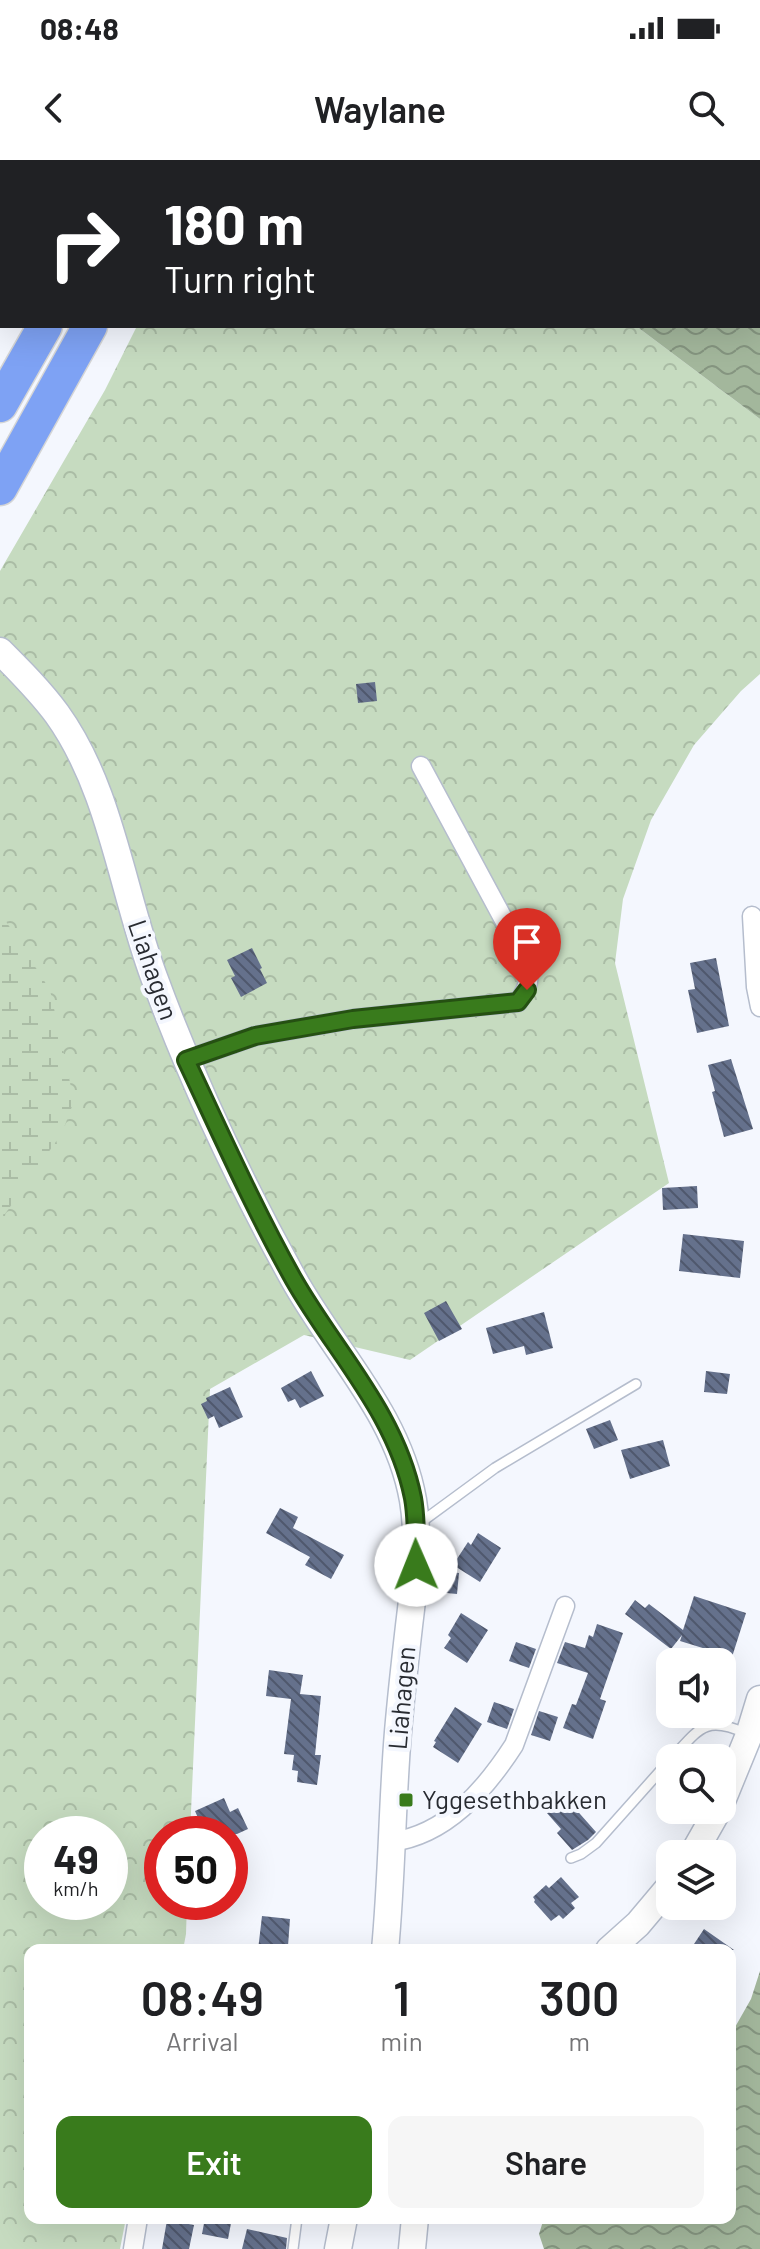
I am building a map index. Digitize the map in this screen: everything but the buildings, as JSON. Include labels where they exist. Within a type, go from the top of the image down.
[{"type":"highway","points":[[0,405],[44,328]]},
{"type":"highway","points":[[0,488],[89,328]]},
{"type":"main road","name":"Liahagen","points":[[0,651],[57,713],[74,741],[91,778],[117,852],[144,951],[186,1060],[295,1282],[387,1424],[407,1476],[416,1526],[416,1565],[398,1734],[385,1944]]},
{"type":"main road","points":[[736,1767],[760,1699]]},
{"type":"main road","points":[[616,1944],[656,1903]]},
{"type":"main road","points":[[338,2249],[343,2224]]},
{"type":"main road","points":[[412,2249],[414,2224]]},
{"type":"street","points":[[186,1060],[255,1036],[339,1021],[518,1002],[527,990],[530,973],[421,766]]},
{"type":"street","points":[[752,916],[760,1007]]},
{"type":"street","points":[[391,1842],[410,1839],[441,1824],[480,1790],[503,1761],[514,1745],[565,1606]]},
{"type":"street","points":[[133,2249],[137,2224]]},
{"type":"lane","points":[[416,1526],[495,1468],[636,1384]]},
{"type":"lane","points":[[685,1744],[706,1726],[719,1724],[749,1735]]},
{"type":"lane","points":[[571,1858],[596,1843],[656,1776]]},
{"type":"lane","points":[[293,2249],[296,2224]]},
{"type":"green space","points":[[136,328],[639,328],[760,419],[760,674],[694,745],[651,820],[623,899],[615,963],[669,1183],[410,1360],[304,1335],[210,1389],[191,1816],[144,1816],[144,1920],[186,1920],[184,1944],[24,1944],[24,2224],[125,2224],[120,2249],[0,2249],[0,571],[105,390]]},
{"type":"green space","points":[[0,912],[50,990],[74,1101],[62,1133],[5,1214],[0,1214]]},
{"type":"water","points":[[639,328],[760,328],[760,419]]},
{"type":"water","points":[[760,1971],[760,2249],[544,2249],[539,2234],[542,2224],[736,2224],[736,2025],[751,1999]]},
{"type":"place","name":"Yggesethbakken","points":[[406,1800]]},
{"type":"route","points":[[416,1565],[413,1499],[387,1424],[295,1282],[186,1060],[255,1036],[353,1019],[518,1002],[527,990]]}]
